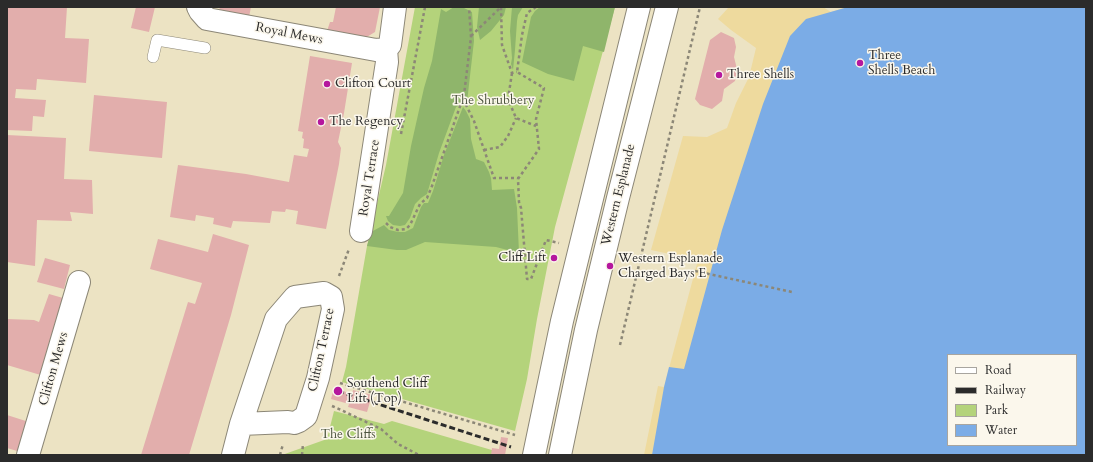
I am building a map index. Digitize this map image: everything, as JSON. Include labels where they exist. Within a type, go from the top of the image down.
[{"type":"street","name":"Royal Mews","points":[[198,7],[207,19],[376,50],[386,49]]},
{"type":"street","name":"Royal Terrace","points":[[361,231],[387,62],[386,49],[390,44],[395,7]]},
{"type":"street","name":"Western Esplanade","points":[[534,455],[562,321],[639,7]]},
{"type":"street","name":"Western Esplanade","points":[[560,455],[586,330],[667,7]]},
{"type":"street","name":"Clifton Mews","points":[[28,455],[80,282]]},
{"type":"street","name":"Clifton Terrace","points":[[233,455],[241,424],[276,319],[295,297],[324,293],[331,297],[333,309],[318,378],[306,416],[294,423],[241,424]]},
{"type":"lane","points":[[153,57],[157,40],[205,48]]},
{"type":"path","points":[[400,136],[426,7]]},
{"type":"path","points":[[385,222],[390,227],[398,230],[406,229],[410,225],[420,204],[427,198],[432,186],[463,99],[471,37],[469,7]]},
{"type":"path","points":[[471,37],[501,7],[502,45],[512,73],[508,99],[516,118],[536,126]]},
{"type":"path","points":[[517,72],[522,35],[527,13],[536,7]]},
{"type":"path","points":[[620,345],[700,7]]},
{"type":"path","points":[[512,73],[517,72],[544,88],[536,118],[539,149],[519,178],[519,202],[521,208],[527,279],[531,279],[546,240],[561,243]]},
{"type":"path","points":[[463,99],[474,121],[494,178],[519,178]]},
{"type":"path","points":[[484,150],[500,147],[508,136],[516,118]]},
{"type":"path","points":[[331,297],[353,236],[361,231]]},
{"type":"path","points":[[695,271],[792,292]]},
{"type":"path","points":[[335,382],[517,436]]},
{"type":"path","points":[[330,406],[342,410],[381,429],[398,444],[419,455]]},
{"type":"green space","name":"The Shrubbery","points":[[415,7],[615,7],[555,227],[527,379],[515,431],[342,382],[346,367],[367,246],[386,165]]},
{"type":"green space","points":[[454,7],[462,7],[472,12],[474,41],[467,102],[456,107],[439,153],[427,194],[415,204],[410,218],[405,225],[393,225],[388,221],[386,216],[389,216],[403,193],[411,146],[424,88],[432,61],[441,9],[446,12]]},
{"type":"green space","points":[[479,7],[506,7],[504,15],[491,31],[480,40],[477,27]]},
{"type":"green space","points":[[512,7],[523,7],[518,15],[517,21],[513,70],[511,64],[510,31]]},
{"type":"green space","points":[[540,7],[615,7],[604,52],[583,46],[574,81],[548,74],[522,62],[531,17]]},
{"type":"green space","points":[[463,107],[470,119],[471,139],[476,159],[484,162],[491,178],[492,190],[514,189],[517,208],[519,253],[496,247],[425,242],[406,250],[367,246],[371,232],[384,225],[389,230],[398,232],[405,232],[413,228],[421,207],[424,203],[428,203],[433,191],[444,155]]},
{"type":"green space","name":"The Cliffs","points":[[334,411],[384,424],[392,421],[509,455],[282,455],[327,439]]},
{"type":"sand","points":[[729,7],[823,7],[831,12],[846,7],[991,7],[770,455],[644,455],[658,386],[664,387],[698,260],[651,250],[683,136],[707,137],[727,128],[736,103],[749,77],[756,48],[718,19]]},
{"type":"water","points":[[848,7],[1086,7],[1086,455],[652,455],[669,367],[684,369],[722,230],[763,104],[790,36],[806,19]]},
{"type":"building","points":[[7,7],[67,7],[65,38],[89,39],[86,83],[37,79],[36,90],[16,89],[15,98],[46,100],[44,117],[33,116],[32,131],[7,130]]},
{"type":"building","points":[[136,7],[155,7],[149,32],[131,28]]},
{"type":"building","points":[[220,7],[251,7],[249,17],[219,11]]},
{"type":"building","points":[[336,7],[380,7],[375,32],[365,38],[327,31],[330,22],[333,22]]},
{"type":"building","name":"Three Shells","points":[[721,32],[734,38],[736,47],[734,57],[737,69],[735,81],[724,89],[722,101],[712,109],[700,105],[695,99],[710,40]]},
{"type":"building","points":[[310,56],[352,63],[338,142],[341,148],[339,164],[326,229],[296,224],[298,211],[286,209],[285,212],[272,211],[270,223],[233,221],[231,228],[213,224],[214,218],[196,215],[195,221],[170,217],[178,165],[246,174],[289,182],[294,155],[307,157],[309,149],[303,148],[303,132],[298,131]]},
{"type":"building","points":[[94,95],[167,102],[162,158],[89,151]]},
{"type":"building","points":[[7,135],[66,138],[64,179],[92,180],[93,214],[70,212],[72,221],[37,220],[35,266],[7,262]]},
{"type":"building","points":[[213,234],[249,245],[231,315],[189,455],[141,455],[188,302],[195,304],[202,283],[150,269],[158,239],[208,252]]},
{"type":"building","points":[[45,258],[70,265],[64,289],[37,282]]},
{"type":"building","points":[[49,294],[70,300],[44,376],[7,365],[7,319],[34,320],[39,322]]},
{"type":"building","points":[[334,388],[352,394],[353,390],[372,395],[367,412],[348,407],[349,404],[331,399]]},
{"type":"building","points":[[7,415],[32,423],[24,453],[7,448]]},
{"type":"building","points":[[501,437],[508,438],[505,455],[491,455],[492,448],[499,449]]},
{"type":"railway","points":[[338,391],[511,447]]},
{"type":"place","name":"Three Shells Beach","points":[[860,63]]},
{"type":"place","name":"Three Shells","points":[[719,75]]},
{"type":"place","name":"Clifton Court","points":[[327,84]]},
{"type":"place","name":"The Regency","points":[[321,122]]},
{"type":"place","name":"Cliff Lift","points":[[554,258]]},
{"type":"place","name":"Western Esplanade Charged Bays E","points":[[610,266]]},
{"type":"place","name":"Southend Cliff Lift (Top)","points":[[338,391]]}]
